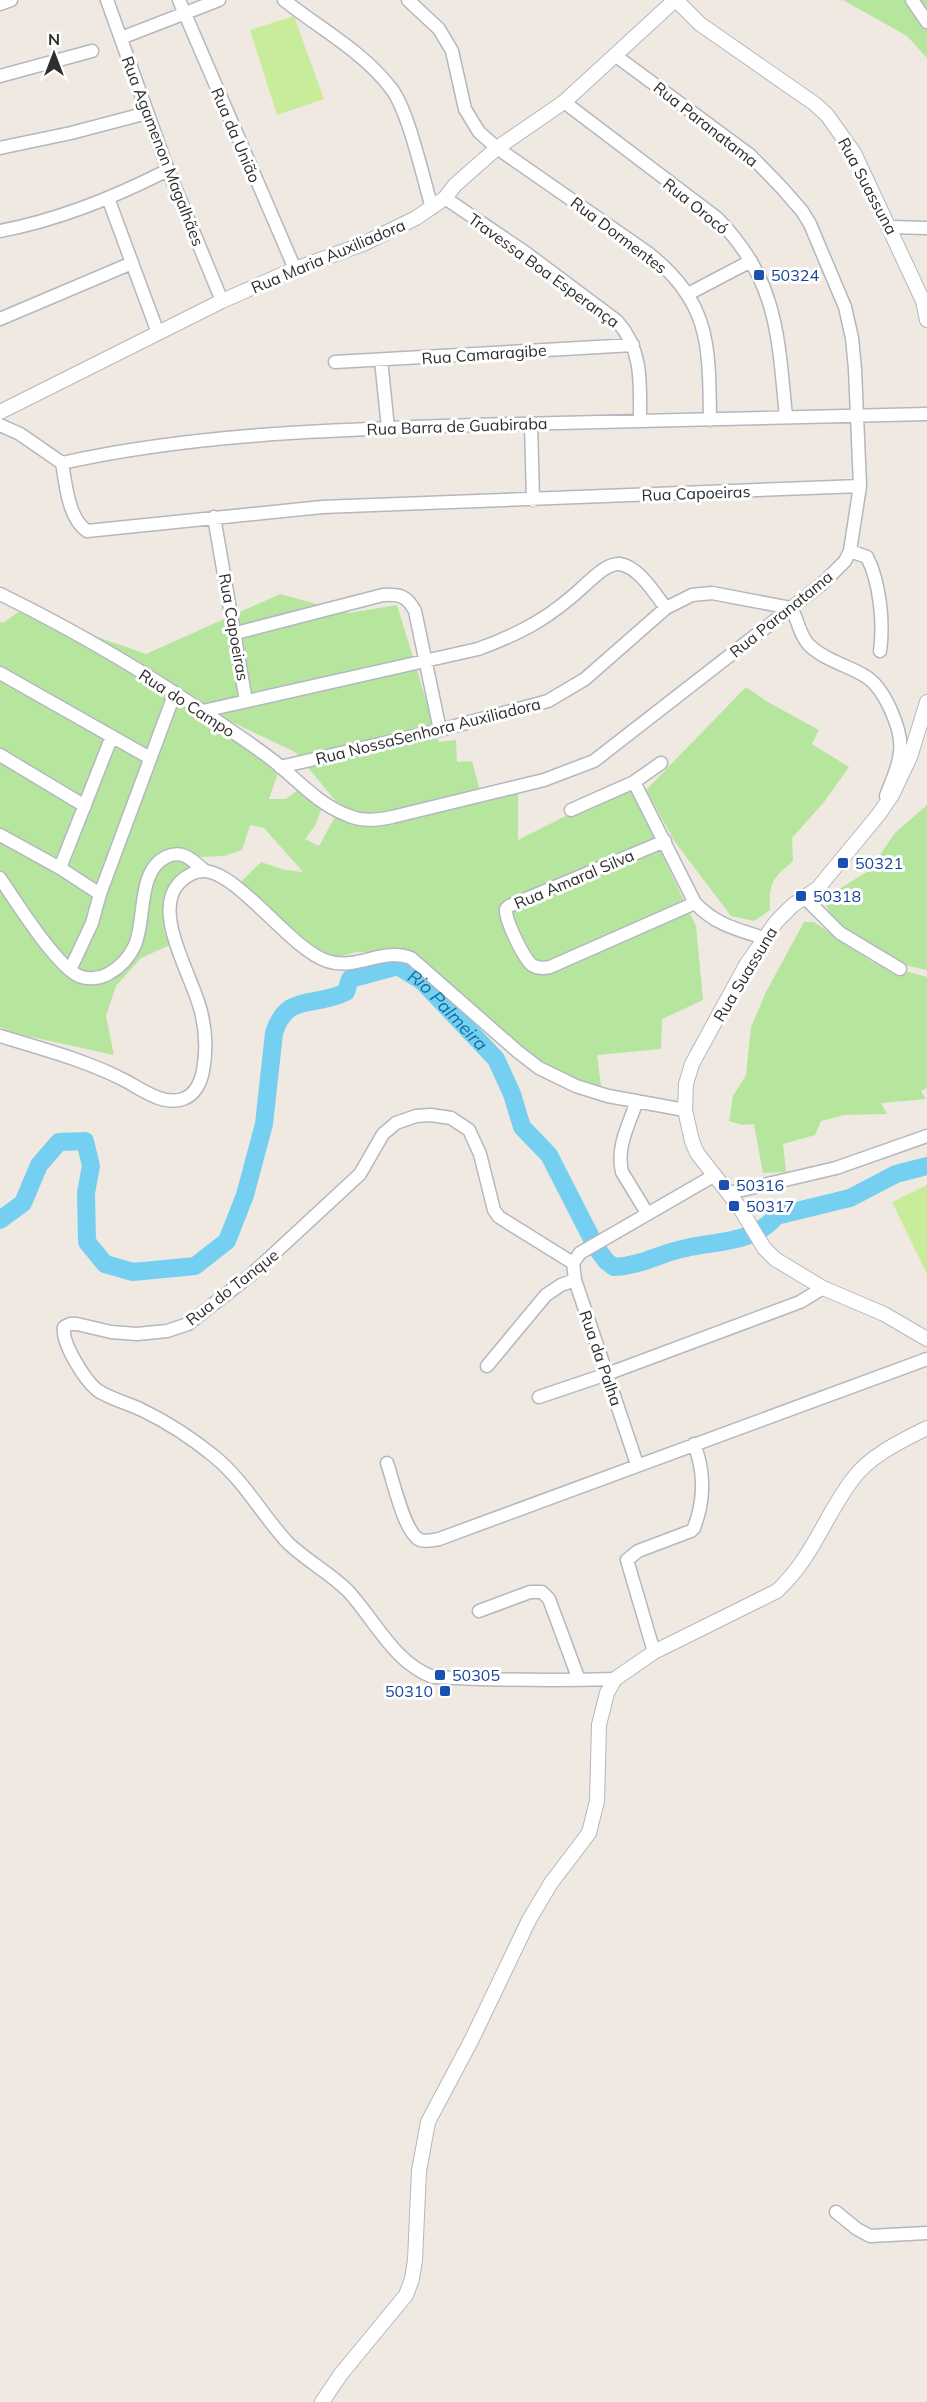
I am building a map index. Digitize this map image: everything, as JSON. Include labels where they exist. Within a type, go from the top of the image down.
[{"type":"street","points":[[0,4],[11,0]]},
{"type":"street","name":"Rua Agamenon Magalhães","points":[[107,0],[168,170],[222,301]]},
{"type":"street","name":"Rua da União","points":[[178,0],[295,269]]},
{"type":"street","points":[[121,38],[219,0]]},
{"type":"street","points":[[284,0],[351,49],[392,88],[400,104],[432,208]]},
{"type":"street","name":"Rua Dormentes","points":[[408,0],[439,29],[452,51],[465,110],[479,132],[496,148],[664,265],[688,294],[701,322],[707,344],[710,420]]},
{"type":"street","name":"Rua Maria Auxiliadora","points":[[0,412],[222,301],[295,269],[363,243],[416,218],[445,198],[455,185],[496,148],[564,102],[676,0]]},
{"type":"street","name":"Rua Suassuna","points":[[676,0],[700,24],[815,104],[827,115],[854,153],[925,301],[927,320]]},
{"type":"street","points":[[912,0],[927,22]]},
{"type":"street","points":[[0,76],[92,51]]},
{"type":"street","name":"Rua Paranatama","points":[[367,820],[392,817],[544,780],[594,761],[823,583],[844,561],[850,551],[860,486],[855,369],[848,319],[810,224],[802,211],[750,155],[616,56]]},
{"type":"street","name":"Rua Orocó","points":[[564,102],[717,218],[734,236],[751,261],[765,288],[776,325],[786,417]]},
{"type":"street","points":[[0,148],[71,133],[147,112]]},
{"type":"street","points":[[0,231],[65,214],[108,198],[168,170]]},
{"type":"street","points":[[108,198],[158,333]]},
{"type":"street","name":"Travessa Boa Esperança","points":[[445,198],[526,253],[617,321],[628,334],[633,345],[639,371],[640,420]]},
{"type":"street","points":[[890,227],[927,228]]},
{"type":"street","points":[[688,294],[751,261]]},
{"type":"street","points":[[0,319],[132,264]]},
{"type":"street","name":"Rua Camaragibe","points":[[335,362],[633,345]]},
{"type":"street","points":[[381,360],[388,428]]},
{"type":"street","name":"Rua Barra de Guabiraba","points":[[62,463],[115,452],[230,437],[388,428],[927,414]]},
{"type":"street","points":[[531,424],[533,500]]},
{"type":"street","points":[[0,425],[20,434],[62,463]]},
{"type":"street","name":"Rua Capoeiras","points":[[62,463],[69,496],[79,525],[87,531],[322,507],[860,486]]},
{"type":"street","name":"Rua Capoeiras","points":[[214,517],[246,701]]},
{"type":"street","points":[[850,551],[867,557],[874,572],[878,598],[880,651]]},
{"type":"street","points":[[203,711],[478,649],[536,624],[555,611],[596,575],[617,564],[632,569],[666,608]]},
{"type":"street","name":"Rua NossaSenhora Auxiliadora","points":[[280,766],[440,730],[527,707],[563,693],[585,679],[666,608],[692,595],[712,593],[791,608]]},
{"type":"street","name":"Rua do Campo","points":[[0,594],[76,635],[203,711],[280,766],[302,787],[324,802],[348,816],[367,820]]},
{"type":"street","points":[[236,633],[383,595],[403,595],[415,611],[440,730]]},
{"type":"street","points":[[791,608],[809,645],[869,678],[880,691],[891,713],[899,736],[900,754],[879,814]]},
{"type":"street","points":[[0,674],[150,758]]},
{"type":"street","points":[[70,970],[88,933],[100,894],[174,695]]},
{"type":"street","name":"Rua Suassuna","points":[[927,702],[923,729],[891,795],[879,814],[818,888],[804,897],[776,922],[746,965],[692,1064],[686,1084],[685,1110],[697,1153],[750,1222],[764,1248],[775,1259],[823,1288],[884,1314],[927,1339]]},
{"type":"street","points":[[60,868],[112,736]]},
{"type":"street","points":[[0,755],[85,806]]},
{"type":"street","points":[[571,810],[634,782],[661,763]]},
{"type":"street","points":[[634,782],[695,903],[719,923],[764,938]]},
{"type":"street","points":[[0,835],[60,868],[100,894]]},
{"type":"street","name":"Rua Amaral Silva","points":[[665,841],[509,906],[505,912],[526,958],[542,969],[550,967],[695,903]]},
{"type":"street","points":[[0,878],[33,926],[70,970],[87,978],[104,976],[118,969],[127,959],[135,944],[141,925],[146,884],[152,870],[160,860],[178,853],[183,854],[205,871],[216,875],[243,892],[315,956],[340,965],[393,954],[411,958],[539,1068],[576,1086],[608,1096],[685,1110]]},
{"type":"street","points":[[0,1036],[96,1067],[150,1094],[174,1101],[192,1094],[198,1085],[204,1060],[202,1016],[176,942],[170,915],[171,899],[175,888],[191,874],[205,871]]},
{"type":"street","points":[[804,897],[840,933],[900,969]]},
{"type":"street","points":[[638,1101],[620,1147],[620,1164],[622,1172],[647,1213]]},
{"type":"street","name":"Rua do Tanque","points":[[576,1258],[499,1217],[494,1210],[480,1154],[470,1130],[451,1118],[431,1115],[416,1116],[396,1124],[382,1134],[360,1174],[260,1268],[189,1324],[152,1333],[111,1332],[70,1324],[63,1327],[63,1331],[66,1345],[97,1389],[160,1419],[214,1456],[237,1477],[259,1509],[290,1544],[347,1590],[394,1649],[424,1674],[433,1677],[485,1680],[615,1679]]},
{"type":"street","points":[[729,1193],[836,1168],[927,1136]]},
{"type":"street","points":[[576,1258],[647,1213],[715,1175]]},
{"type":"street","name":"Rua da Palha","points":[[576,1258],[575,1280],[638,1464]]},
{"type":"street","points":[[488,1366],[546,1295],[561,1285],[575,1280]]},
{"type":"street","points":[[539,1397],[800,1302],[823,1288]]},
{"type":"street","points":[[387,1463],[405,1518],[413,1534],[419,1540],[439,1539],[927,1359]]},
{"type":"street","points":[[322,2402],[341,2374],[406,2295],[412,2280],[415,2260],[419,2171],[428,2122],[472,2039],[530,1920],[551,1883],[589,1833],[597,1801],[601,1712],[607,1693],[615,1679],[654,1652],[777,1591],[809,1554],[852,1480],[864,1467],[883,1453],[927,1428]]},
{"type":"street","points":[[654,1652],[627,1560],[638,1551],[694,1528],[704,1485],[702,1466],[694,1444]]},
{"type":"street","points":[[479,1611],[530,1592],[542,1592],[549,1599],[579,1680]]},
{"type":"street","points":[[836,2212],[870,2236],[927,2233]]},
{"type":"green space","points":[[843,0],[927,0],[927,58],[907,36]]},
{"type":"green space","points":[[294,16],[324,99],[277,115],[250,30]]},
{"type":"green space","points":[[280,594],[349,613],[397,605],[439,742],[456,740],[457,762],[472,761],[481,795],[518,787],[518,840],[629,784],[696,926],[703,1000],[662,1019],[661,1049],[597,1055],[602,1094],[543,1070],[400,954],[356,952],[326,961],[240,883],[261,862],[285,870],[303,872],[264,828],[250,825],[242,850],[224,856],[199,857],[170,883],[164,932],[170,945],[141,958],[116,986],[106,1016],[114,1055],[14,1033],[0,1027],[0,622],[3,623],[21,610],[146,654]],"holes":[[[184,699],[295,752],[348,816],[336,815],[319,846],[305,839],[315,826],[324,802],[302,787],[286,799],[269,799],[280,767]]]},
{"type":"green space","points":[[746,687],[766,701],[819,730],[812,744],[849,767],[824,802],[792,838],[793,861],[780,872],[773,882],[770,893],[770,910],[754,921],[731,916],[675,842],[646,790]]},
{"type":"green space","points":[[927,805],[927,970],[900,964],[834,922],[823,899],[870,870],[894,834]]},
{"type":"green space","points":[[804,922],[814,922],[872,962],[927,977],[927,1088],[921,1091],[926,1099],[881,1103],[887,1114],[844,1115],[821,1121],[815,1135],[783,1144],[786,1172],[763,1173],[754,1124],[742,1125],[729,1121],[733,1096],[746,1075],[751,1027],[766,992]]},
{"type":"green space","points":[[927,1185],[927,1274],[892,1202]]},
{"type":"waterway","name":"Rio Palmeira","points":[[0,1220],[23,1203],[39,1165],[59,1142],[85,1141],[91,1166],[86,1193],[87,1242],[105,1264],[133,1272],[195,1266],[227,1241],[245,1195],[264,1124],[274,1033],[280,1020],[294,1006],[346,992],[350,979],[398,966],[422,981],[496,1059],[512,1094],[522,1127],[549,1155],[596,1247],[606,1261],[614,1267],[633,1264],[686,1248],[734,1240],[757,1231],[776,1216],[850,1198],[896,1174],[927,1166]]},
{"type":"place","name":"50324","points":[[759,275]]},
{"type":"place","name":"50321","points":[[843,863]]},
{"type":"place","name":"50318","points":[[801,896]]},
{"type":"place","name":"50316","points":[[724,1185]]},
{"type":"place","name":"50317","points":[[734,1206]]},
{"type":"place","name":"50305","points":[[440,1675]]},
{"type":"place","name":"50310","points":[[445,1691]]}]
